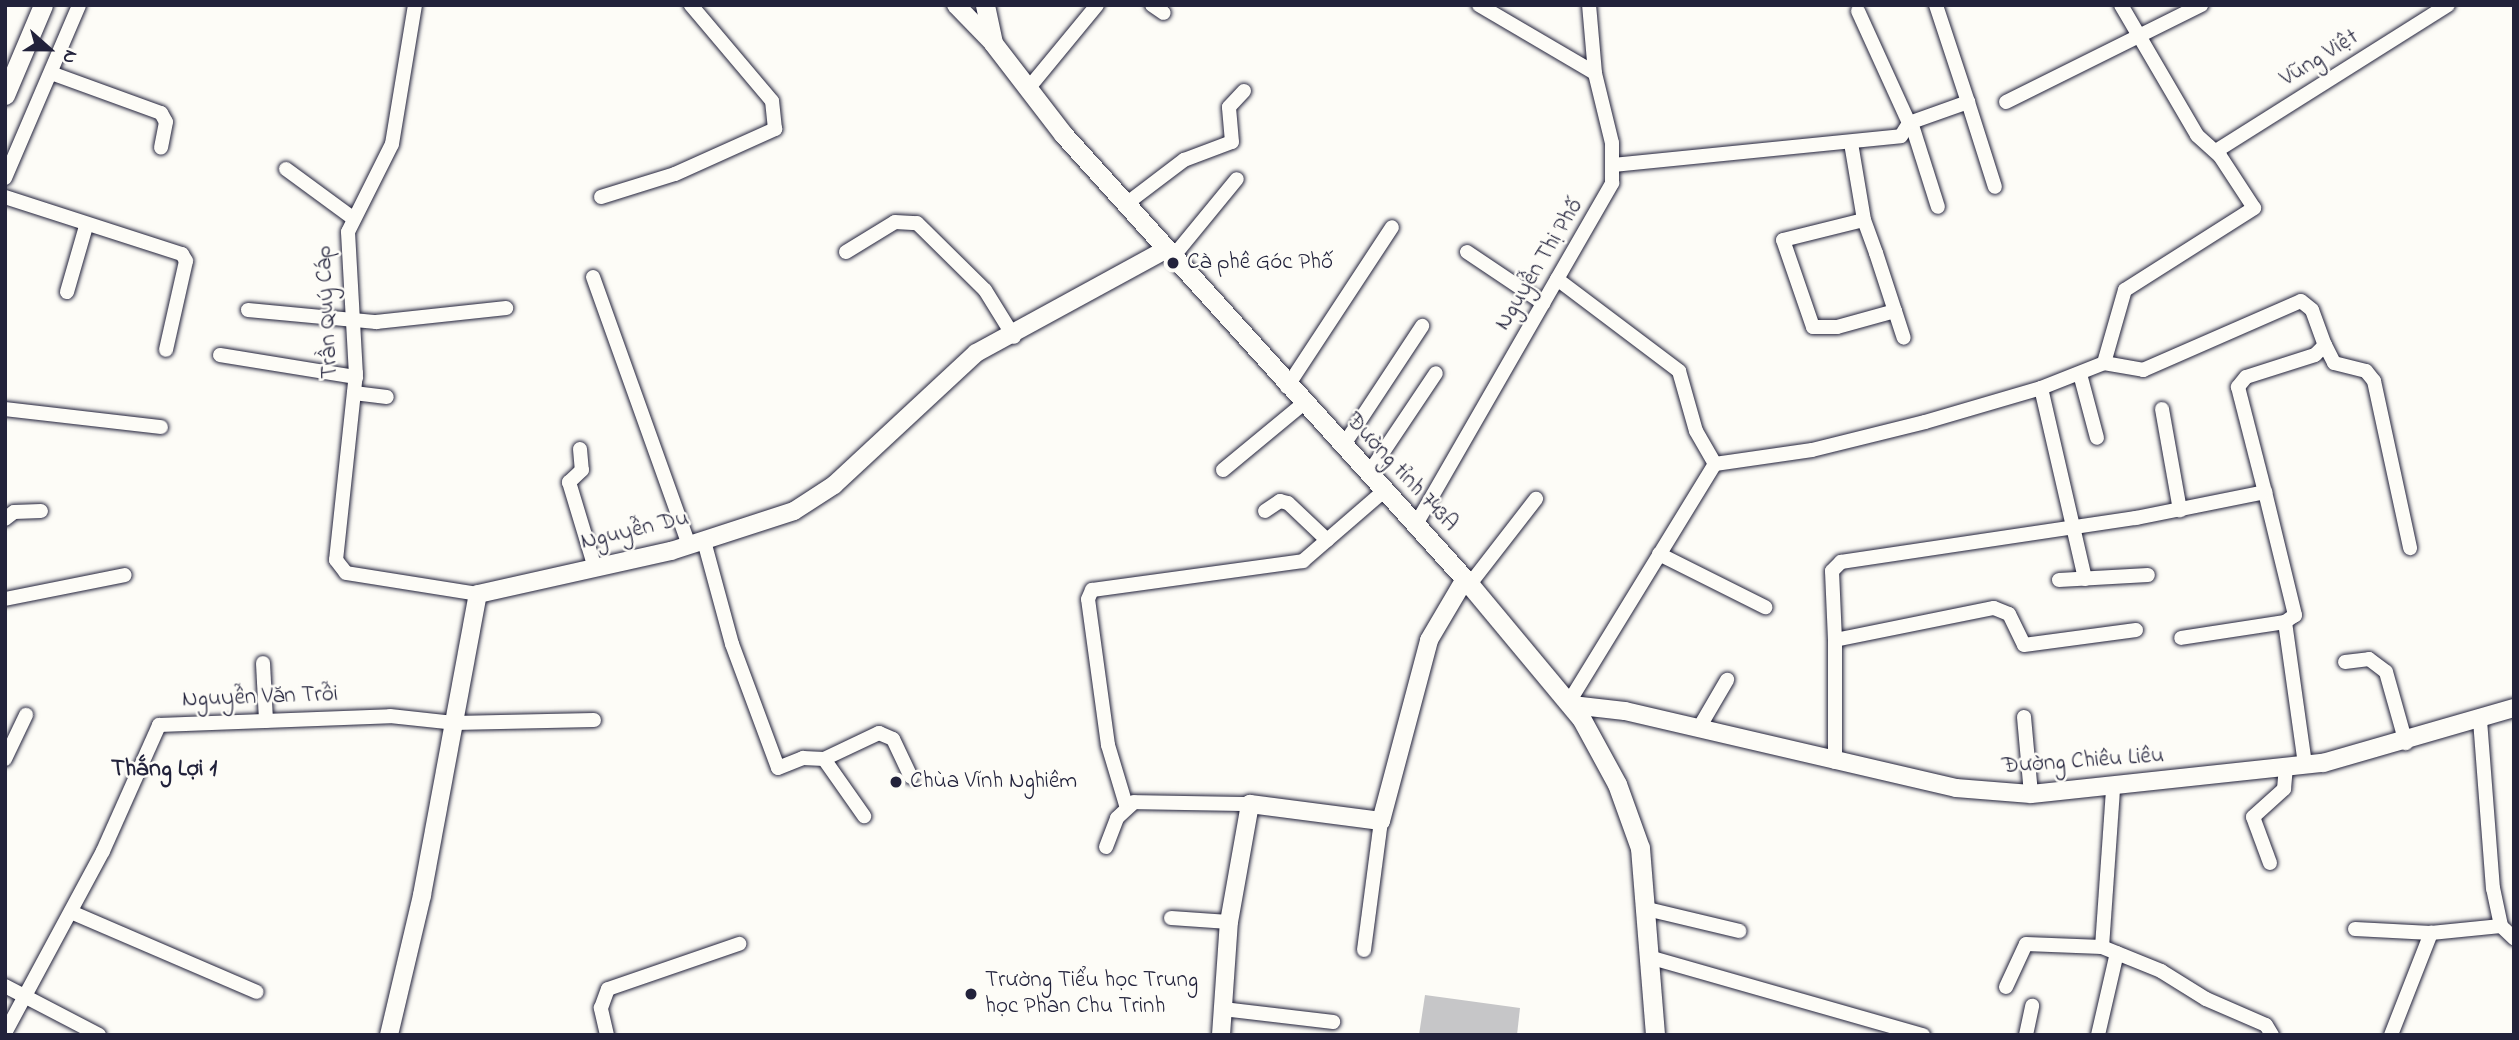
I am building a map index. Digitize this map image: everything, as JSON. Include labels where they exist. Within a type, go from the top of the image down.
[{"type":"main road","points":[[5,95],[43,5]]},
{"type":"main road","name":"Đường tỉnh 743A","points":[[985,5],[993,43],[1027,90],[1168,254],[1467,582],[1570,704],[1626,809],[1640,848],[1652,958],[1655,1035]]},
{"type":"street","points":[[5,178],[79,5]]},
{"type":"street","name":"Trần Quý Cáp","points":[[415,5],[392,144],[354,219],[346,246],[355,321],[356,377],[338,569],[478,594]]},
{"type":"street","points":[[601,197],[675,174],[775,129],[772,102],[691,5]]},
{"type":"street","points":[[956,5],[993,43]]},
{"type":"street","points":[[1027,90],[1097,5]]},
{"type":"street","points":[[1479,5],[1595,73]]},
{"type":"street","name":"Nguyễn Thị Phố","points":[[1415,526],[1605,199],[1613,166],[1595,73],[1589,5]]},
{"type":"street","points":[[1936,5],[1995,187]]},
{"type":"street","points":[[2104,363],[2125,290],[2254,208],[2216,151],[2197,135],[2139,40],[2121,5]]},
{"type":"street","points":[[2006,102],[2139,40],[2201,5]]},
{"type":"street","name":"Vũng Việt","points":[[2216,151],[2448,5]]},
{"type":"street","points":[[1858,10],[1910,122],[1938,208]]},
{"type":"street","points":[[51,73],[162,113],[166,122],[161,148]]},
{"type":"street","points":[[1126,204],[1184,160],[1232,142],[1229,107],[1244,91]]},
{"type":"street","points":[[1613,166],[1851,144],[1901,136],[1910,122],[1968,102]]},
{"type":"street","points":[[1851,144],[1864,220],[1904,338]]},
{"type":"street","points":[[286,169],[354,219]]},
{"type":"street","name":"Nguyễn Du","points":[[478,594],[697,543],[794,511],[834,485],[959,368],[1168,254],[1237,179]]},
{"type":"street","points":[[5,197],[86,226],[182,254],[186,261],[166,350]]},
{"type":"street","points":[[1864,220],[1783,240],[1809,322],[1837,327],[1895,310]]},
{"type":"street","points":[[846,253],[895,222],[917,223],[985,290],[1014,337]]},
{"type":"street","points":[[67,292],[86,226]]},
{"type":"street","points":[[1287,387],[1392,227]]},
{"type":"street","points":[[1467,253],[1543,303]]},
{"type":"street","points":[[593,277],[697,543],[778,768],[803,758],[824,760],[878,733],[893,739],[911,777]]},
{"type":"street","points":[[1557,279],[1679,371],[1696,431],[1715,464]]},
{"type":"street","points":[[1570,704],[1715,464],[1812,450],[2041,388],[2104,363],[2133,371],[2153,366],[2293,301],[2312,310],[2334,363],[2366,371],[2374,381],[2410,548]]},
{"type":"street","points":[[248,310],[355,321],[408,321],[506,308]]},
{"type":"street","points":[[1343,446],[1422,326]]},
{"type":"street","points":[[2182,638],[2285,622],[2295,610],[2238,393],[2240,381],[2315,355],[2325,345]]},
{"type":"street","points":[[220,355],[356,377]]},
{"type":"street","points":[[1369,473],[1436,373]]},
{"type":"street","points":[[2080,374],[2097,438]]},
{"type":"street","points":[[2041,388],[2077,527],[2085,579]]},
{"type":"street","points":[[354,393],[387,397]]},
{"type":"street","points":[[1223,470],[1304,403]]},
{"type":"street","points":[[5,409],[161,427]]},
{"type":"street","points":[[2162,409],[2180,510]]},
{"type":"street","points":[[580,449],[582,470],[569,482],[594,565]]},
{"type":"street","points":[[1106,847],[1126,805],[1108,745],[1088,599],[1092,590],[1303,561],[1385,490]]},
{"type":"street","points":[[1835,762],[1832,570],[1841,562],[2180,510],[2265,492]]},
{"type":"street","points":[[1364,950],[1381,821],[1429,640],[1467,582],[1536,499]]},
{"type":"street","points":[[1265,511],[1279,501],[1288,503],[1327,540]]},
{"type":"street","points":[[5,519],[14,512],[41,511]]},
{"type":"street","points":[[1659,554],[1765,607]]},
{"type":"street","points":[[5,599],[125,575]]},
{"type":"street","points":[[2059,580],[2148,575]]},
{"type":"street","points":[[389,1035],[478,594]]},
{"type":"street","points":[[1835,640],[1994,608],[2009,614],[2024,646],[2137,630]]},
{"type":"street","points":[[2285,622],[2305,765]]},
{"type":"street","points":[[2345,662],[2369,659],[2386,672],[2406,743]]},
{"type":"street","points":[[263,663],[266,722]]},
{"type":"street","points":[[1699,728],[1727,680]]},
{"type":"street","name":"Đường Chiêu Liêu","points":[[1570,704],[1699,728],[1835,762],[1976,792],[2031,794],[2113,788],[2305,765],[2406,743],[2514,708]]},
{"type":"street","points":[[5,759],[26,715]]},
{"type":"street","name":"Nguyễn Văn Trỗi","points":[[5,1033],[71,912],[159,725],[390,716],[454,723],[594,720]]},
{"type":"street","points":[[2024,717],[2031,794]]},
{"type":"street","points":[[2480,720],[2493,888],[2501,926],[2514,939]]},
{"type":"street","points":[[824,760],[864,816]]},
{"type":"street","points":[[2270,863],[2253,817],[2284,789],[2286,767]]},
{"type":"street","points":[[2102,947],[2113,788]]},
{"type":"street","points":[[1126,805],[1250,804],[1381,821]]},
{"type":"street","points":[[1222,1035],[1229,922],[1250,804]]},
{"type":"street","points":[[1647,909],[1739,931]]},
{"type":"street","points":[[71,912],[257,992]]},
{"type":"street","points":[[1171,918],[1229,922]]},
{"type":"street","points":[[2355,929],[2431,933],[2501,926]]},
{"type":"street","points":[[2391,1035],[2431,933]]},
{"type":"street","points":[[607,1035],[601,1008],[608,989],[739,944]]},
{"type":"street","points":[[2006,987],[2026,944],[2102,947],[2266,1025],[2272,1035]]},
{"type":"street","points":[[2098,1035],[2117,953]]},
{"type":"street","points":[[1652,958],[1923,1035]]},
{"type":"street","points":[[5,986],[22,998],[99,1035]]},
{"type":"street","points":[[2026,1035],[2032,1006]]},
{"type":"street","points":[[1223,1009],[1333,1022]]},
{"type":"building","points":[[1425,995],[1520,1008],[1517,1035],[1419,1035]]},
{"type":"place","name":"Cà phê Góc Phố","points":[[1173,263]]},
{"type":"place","name":"Chùa Vĩnh Nghiêm","points":[[896,782]]},
{"type":"place","name":"Trường Tiểu học Trung học Phan Chu Trinh","points":[[971,994]]},
{"type":"district","name":"Thắng Lợi 1","points":[[164,770]]}]
